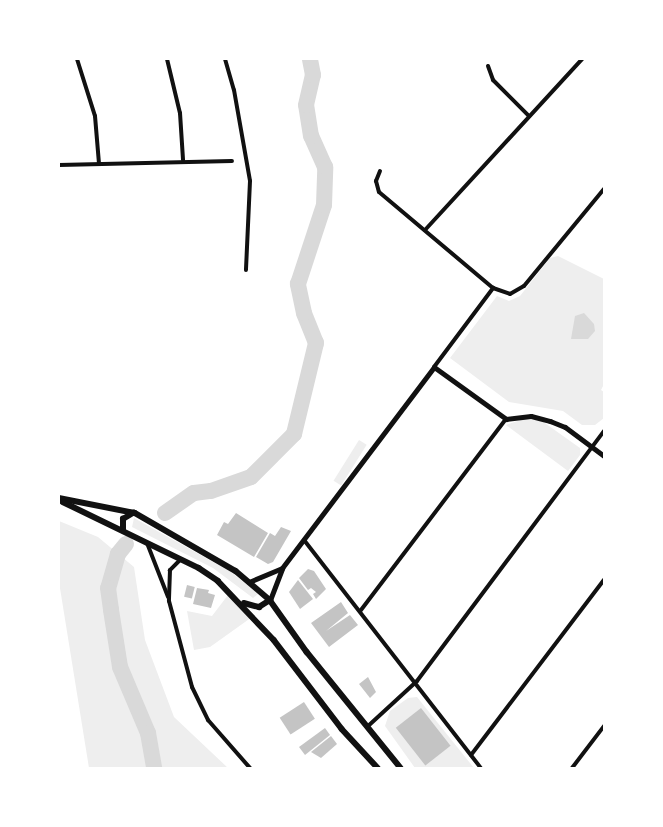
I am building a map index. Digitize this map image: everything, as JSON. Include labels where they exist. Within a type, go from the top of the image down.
[{"type":"main road","points":[[59,499],[135,513],[174,533],[249,582],[270,600],[367,728],[401,768]]},
{"type":"main road","points":[[59,499],[181,559],[218,581],[242,603],[342,729],[378,768]]},
{"type":"main road","points":[[123,531],[123,519],[135,513]]},
{"type":"main road","points":[[242,603],[259,607],[270,600]]},
{"type":"street","points":[[77,59],[94,109],[99,164]]},
{"type":"street","points":[[167,59],[180,112],[184,160]]},
{"type":"street","points":[[225,59],[234,90],[250,181],[246,270]]},
{"type":"street","points":[[425,230],[582,59]]},
{"type":"street","points":[[488,66],[493,80],[529,116]]},
{"type":"street","points":[[59,165],[184,160],[232,161]]},
{"type":"street","points":[[380,171],[376,181],[380,192],[492,288],[510,294],[524,286],[604,189]]},
{"type":"street","points":[[270,600],[282,568],[492,288]]},
{"type":"street","points":[[434,367],[506,419],[531,416],[550,421],[593,447],[604,456]]},
{"type":"street","points":[[361,610],[506,419]]},
{"type":"street","points":[[367,728],[417,681],[604,431]]},
{"type":"street","points":[[304,540],[417,681],[482,768]]},
{"type":"street","points":[[147,543],[169,601],[198,704],[250,768]]},
{"type":"street","points":[[169,601],[170,570],[181,559]]},
{"type":"street","points":[[249,582],[282,568]]},
{"type":"street","points":[[471,755],[604,580]]},
{"type":"street","points":[[572,768],[604,726]]},
{"type":"shaded area","points":[[558,256],[604,279],[604,384],[601,390],[604,392],[604,418],[595,425],[582,425],[563,411],[509,402],[450,358],[497,296],[509,301],[520,296],[550,258]]},
{"type":"shaded area","points":[[584,313],[594,324],[595,331],[588,339],[571,339],[575,316]]},
{"type":"shaded area","points":[[523,419],[542,421],[580,448],[580,455],[568,471],[506,425]]},
{"type":"shaded area","points":[[359,440],[367,445],[341,485],[334,481]]},
{"type":"shaded area","points":[[134,518],[231,572],[258,594],[253,598],[213,568],[132,527]]},
{"type":"shaded area","points":[[59,521],[98,537],[134,567],[145,640],[174,717],[228,768],[89,768],[59,582]]},
{"type":"shaded area","points":[[228,595],[252,617],[210,647],[194,650],[187,611],[212,616]]},
{"type":"shaded area","points":[[417,697],[474,768],[415,768],[385,726],[390,711],[408,698]]},
{"type":"building","points":[[236,513],[268,533],[254,557],[217,535],[224,522],[228,524]]},
{"type":"building","points":[[281,527],[291,531],[273,562],[268,564],[256,557],[270,533],[275,536]]},
{"type":"building","points":[[308,569],[314,571],[326,589],[316,599],[313,594],[316,592],[311,588],[308,590],[299,578]]},
{"type":"building","points":[[298,580],[313,599],[300,609],[289,592]]},
{"type":"building","points":[[187,585],[195,587],[192,599],[184,597]]},
{"type":"building","points":[[197,588],[209,590],[208,593],[215,595],[211,608],[193,604]]},
{"type":"building","points":[[341,602],[348,613],[326,631],[350,615],[358,625],[329,647],[311,623]]},
{"type":"building","points":[[368,677],[376,692],[370,698],[359,684]]},
{"type":"building","points":[[304,702],[315,719],[291,735],[280,718]]},
{"type":"building","points":[[421,708],[451,746],[425,766],[396,728]]},
{"type":"building","points":[[325,728],[330,735],[305,755],[299,747]]},
{"type":"building","points":[[331,736],[337,744],[321,758],[311,752]]},
{"type":"waterway","points":[[165,513],[194,493],[211,491],[251,477],[294,434],[316,343],[304,313],[298,284],[324,205],[325,167],[311,136],[306,105],[313,75],[310,59]]},
{"type":"waterway","points":[[126,544],[118,554],[108,588],[120,667],[148,733],[154,768]]}]
